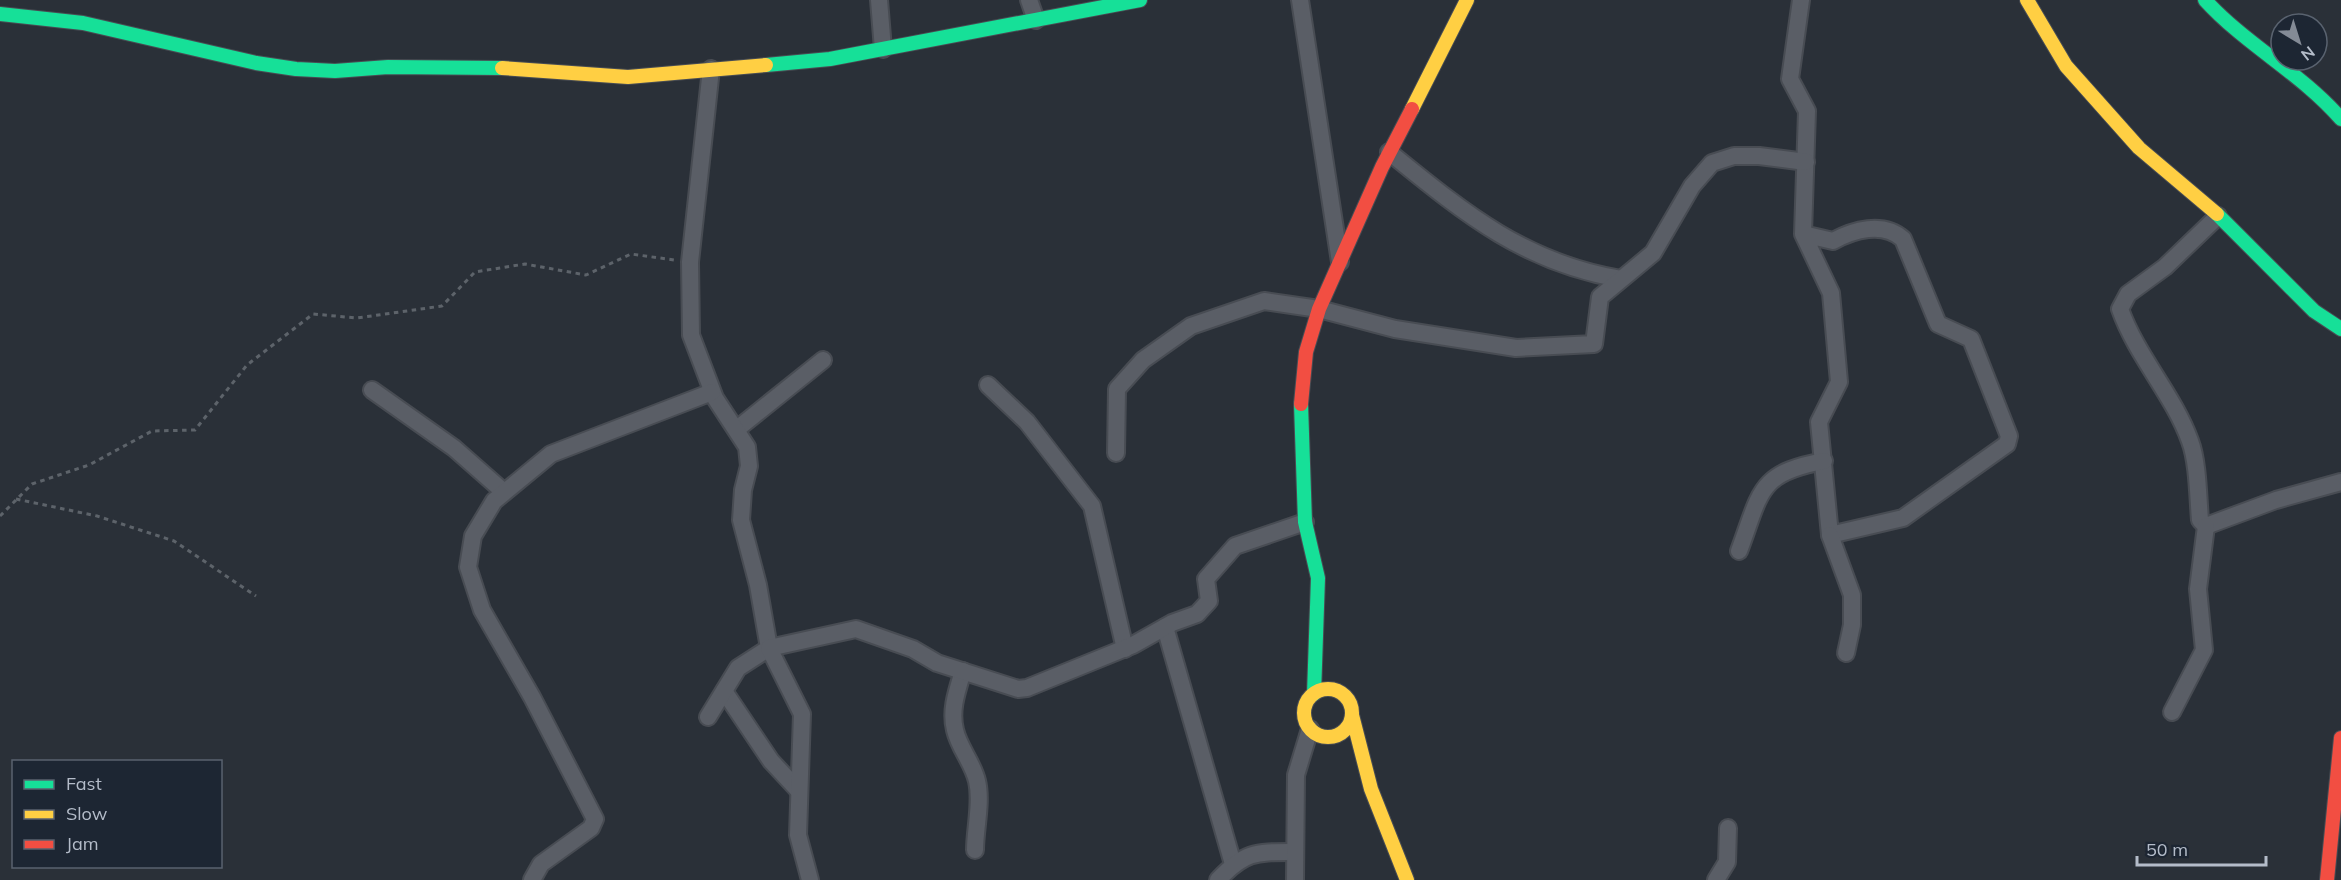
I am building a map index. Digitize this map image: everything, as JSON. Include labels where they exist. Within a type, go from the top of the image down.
[{"type":"street","points":[[879,0],[883,49]]},
{"type":"street","points":[[1029,0],[1036,20]]},
{"type":"street","points":[[0,14],[83,23],[250,62],[296,69],[508,67],[605,77],[830,59],[1140,0]]},
{"type":"street","points":[[1300,0],[1340,262]]},
{"type":"street","points":[[1314,694],[1318,578],[1305,522],[1301,389],[1306,352],[1319,309],[1389,152],[1467,0]]},
{"type":"street","points":[[1801,0],[1790,78],[1807,111],[1803,234],[1831,293],[1834,322],[1839,382],[1819,422],[1830,536],[1852,595],[1852,625],[1846,653]]},
{"type":"street","points":[[2027,0],[2066,66],[2139,148],[2218,216],[2314,310],[2341,329]]},
{"type":"street","points":[[2205,0],[2218,16],[2258,50],[2317,92],[2341,119]]},
{"type":"street","points":[[711,69],[690,262],[691,335],[712,392],[736,429],[749,456],[741,505],[742,528],[758,585],[769,648],[802,714],[798,835],[810,880]]},
{"type":"street","points":[[1389,152],[1468,215],[1511,243],[1556,263],[1621,279]]},
{"type":"street","points":[[1116,453],[1117,389],[1143,360],[1191,326],[1264,301],[1319,309],[1395,329],[1516,348],[1594,344],[1600,297],[1653,253],[1692,186],[1712,163],[1734,156],[1759,156],[1806,162]]},
{"type":"street","points":[[2206,526],[2200,520],[2191,442],[2168,396],[2130,337],[2120,309],[2128,294],[2165,267],[2218,216]]},
{"type":"street","points":[[1803,234],[1833,241],[1848,233],[1879,228],[1898,234],[1903,239],[1938,324],[1971,339],[2009,436],[2007,444],[1903,518],[1830,536]]},
{"type":"street","points":[[736,429],[823,360]]},
{"type":"street","points":[[988,385],[1027,422],[1092,506],[1125,649]]},
{"type":"street","points":[[372,390],[454,448],[504,492]]},
{"type":"street","points":[[532,880],[541,864],[591,828],[595,819],[532,697],[482,610],[468,567],[470,550],[478,524],[485,512],[504,492],[551,454],[712,392]]},
{"type":"street","points":[[1739,551],[1766,483],[1794,466],[1824,461]]},
{"type":"street","points":[[2206,526],[2276,500],[2341,482]]},
{"type":"street","points":[[708,717],[738,668],[769,648],[856,629],[913,649],[938,663],[1018,688],[1027,688],[1125,649],[1165,627],[1197,614],[1209,601],[1206,579],[1235,546],[1305,522]]},
{"type":"street","points":[[2172,712],[2204,650],[2198,589],[2206,526]]},
{"type":"street","points":[[1165,627],[1233,864]]},
{"type":"street","points":[[963,671],[954,700],[955,731],[977,781],[979,806],[975,819],[975,850]]},
{"type":"street","points":[[1352,715],[1346,730],[1332,737],[1324,736],[1311,729],[1305,715],[1305,707],[1314,694],[1321,690],[1336,690],[1349,700],[1371,789],[1407,880]]},
{"type":"street","points":[[724,691],[771,761],[798,790]]},
{"type":"street","points":[[1295,880],[1296,775],[1311,729]]},
{"type":"street","points":[[2327,880],[2336,824],[2341,738]]},
{"type":"street","points":[[1716,880],[1727,862],[1728,828]]},
{"type":"street","points":[[1218,880],[1233,864],[1257,852],[1294,852]]},
{"type":"path","points":[[0,516],[32,484],[89,465],[152,431],[195,430],[247,365],[313,314],[357,318],[442,306],[476,272],[525,264],[586,275],[631,255],[690,262]]},
{"type":"path","points":[[16,499],[97,516],[174,541],[256,596]]},
{"type":"traffic: fast","points":[[766,65],[830,59],[1140,0]]},
{"type":"traffic: fast","points":[[2205,0],[2238,31],[2309,87],[2341,119]]},
{"type":"traffic: fast","points":[[0,14],[83,23],[256,63],[296,69],[335,71],[388,67],[502,68]]},
{"type":"traffic: fast","points":[[2217,214],[2314,311],[2341,329]]},
{"type":"traffic: fast","points":[[1301,404],[1305,522],[1318,578],[1314,694]]},
{"type":"traffic: slow","points":[[1412,109],[1467,0]]},
{"type":"traffic: slow","points":[[2027,0],[2066,66],[2139,148],[2217,214]]},
{"type":"traffic: slow","points":[[502,68],[628,77],[766,65]]},
{"type":"traffic: slow","points":[[1328,689],[1345,696],[1352,713],[1345,730],[1328,737],[1311,730],[1304,713],[1311,696],[1328,689]]},
{"type":"traffic: slow","points":[[1352,715],[1371,789],[1407,880]]},
{"type":"traffic: jam","points":[[1301,404],[1306,352],[1319,309],[1382,167],[1412,109]]},
{"type":"traffic: jam","points":[[2327,880],[2341,738]]}]
